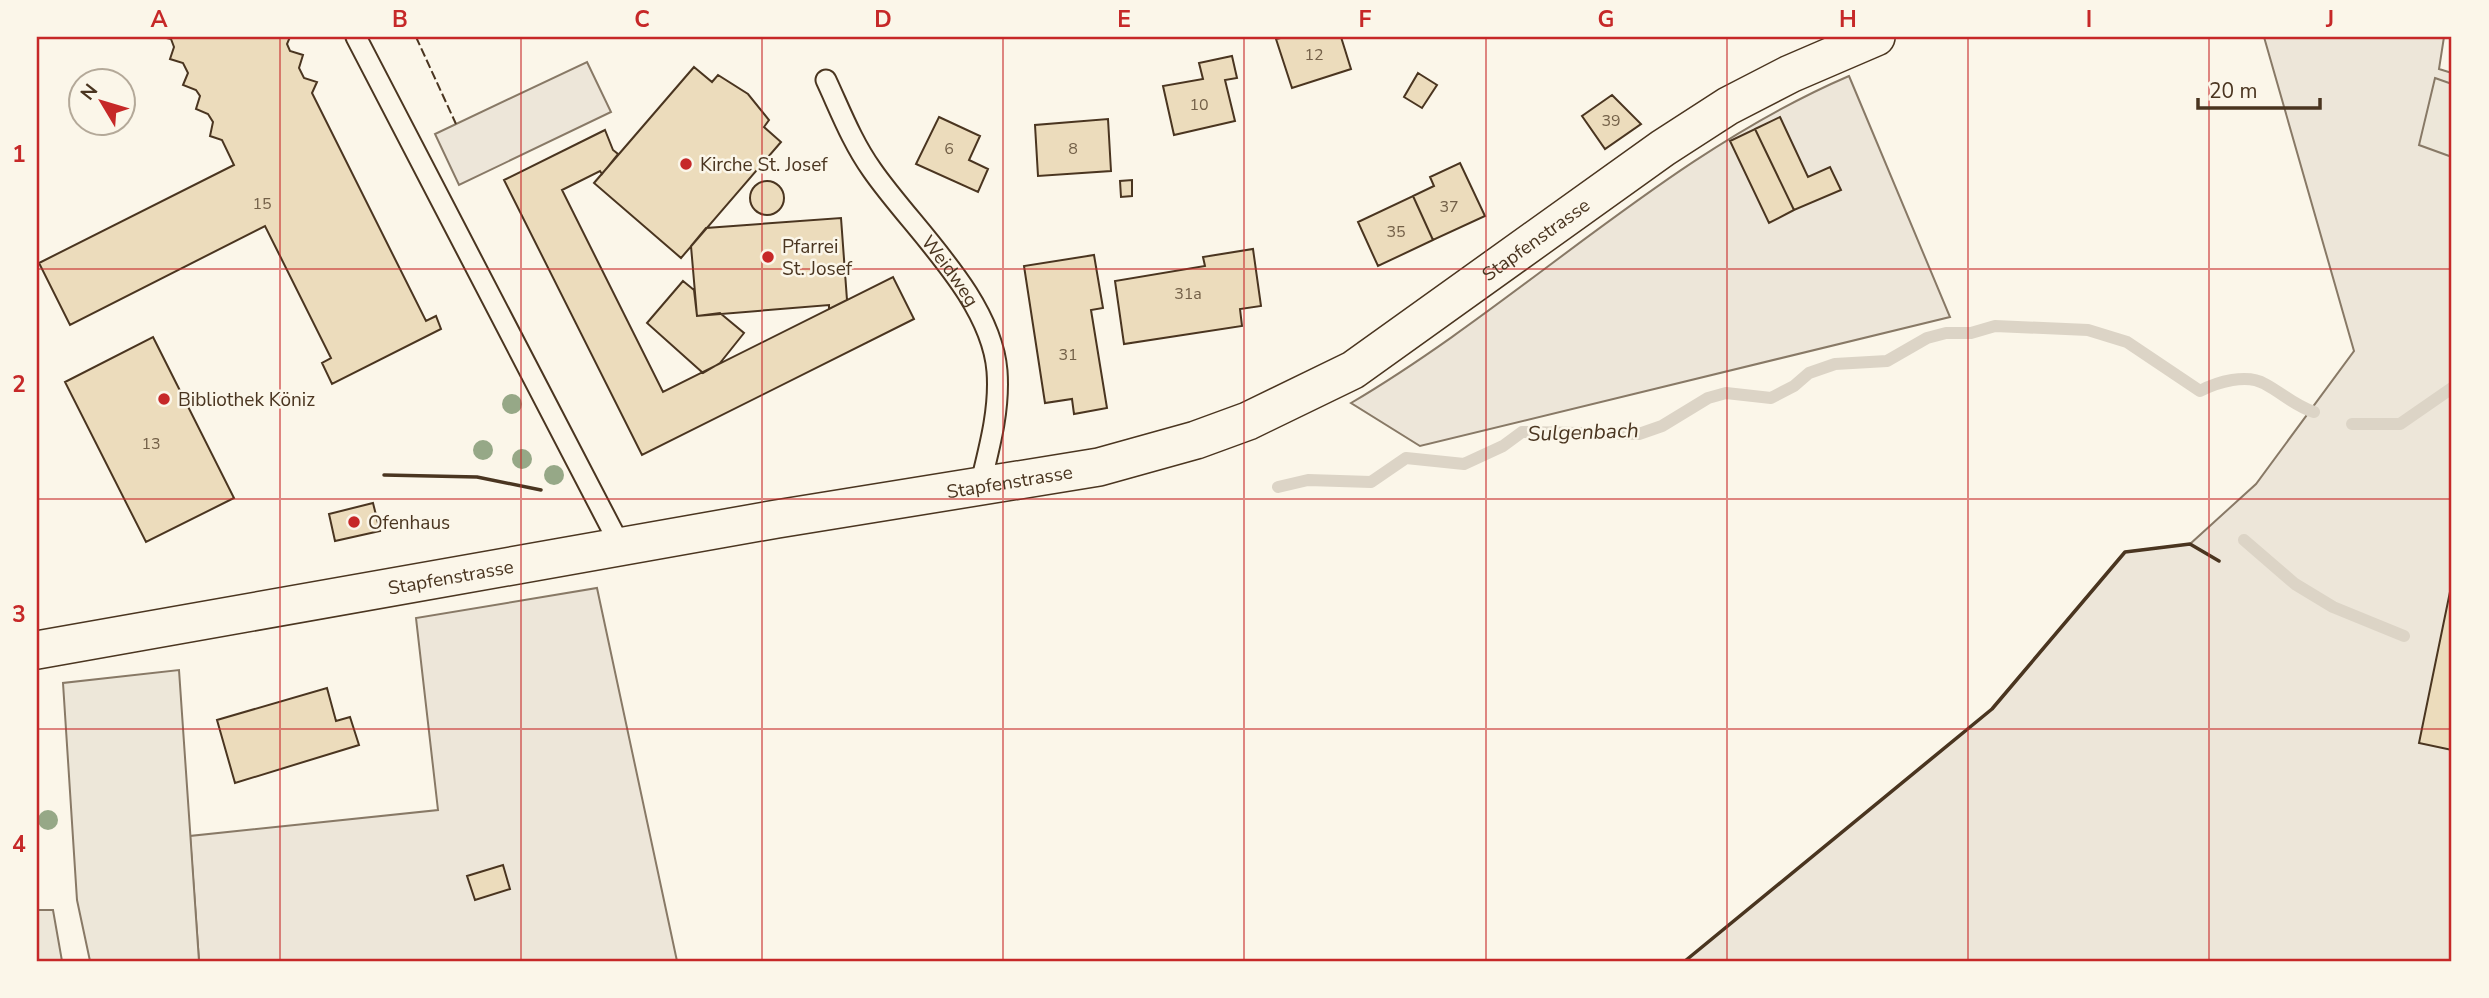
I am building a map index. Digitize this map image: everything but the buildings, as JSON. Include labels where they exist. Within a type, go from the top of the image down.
[{"type":"street","name":"Stapfenstrasse","points":[[37,650],[621,547],[1099,467],[1149,455],[1217,433],[1302,396],[1353,370],[1393,344],[1662,148],[1728,106],[1790,74],[1876,37]]},
{"type":"lane","points":[[356,37],[621,547]]},
{"type":"lane","name":"Weidweg","points":[[826,80],[869,167],[973,301],[988,336],[997,369],[995,420],[980,486]]},
{"type":"shaded area","points":[[2264,37],[2444,37],[2439,69],[2452,73],[2452,961],[1685,961],[1992,709],[2125,552],[2190,544],[2256,484],[2354,351]]},
{"type":"shaded area","points":[[587,62],[611,112],[459,185],[435,134]]},
{"type":"shaded area","points":[[1849,76],[1950,317],[1420,446],[1351,403],[1414,363],[1595,231],[1718,146],[1782,109]]},
{"type":"shaded area","points":[[2435,78],[2452,84],[2452,157],[2419,145]]},
{"type":"shaded area","points":[[597,588],[677,961],[199,961],[190,836],[438,810],[416,618]]},
{"type":"shaded area","points":[[179,670],[199,961],[90,961],[77,900],[63,683]]},
{"type":"shaded area","points":[[37,910],[53,910],[62,961],[37,961]]},
{"type":"waterway","name":"Sulgenbach","points":[[1278,487],[1308,480],[1371,482],[1406,458],[1464,464],[1503,446],[1522,432],[1639,434],[1662,426],[1708,398],[1726,393],[1771,398],[1794,386],[1809,373],[1835,364],[1887,361],[1927,338],[1946,333],[1971,333],[1995,326],[2088,330],[2127,342],[2200,391],[2223,382],[2250,379],[2265,384],[2314,412]]},
{"type":"waterway","name":"Sulgenbach","points":[[2352,424],[2400,424],[2452,388]]},
{"type":"waterway","points":[[2244,540],[2295,584],[2333,607],[2404,636]]},
{"type":"fence","points":[[416,37],[456,124]]},
{"type":"wall","points":[[384,475],[477,477],[541,490]]},
{"type":"wall","points":[[1685,961],[1992,709],[2125,552],[2190,544],[2219,561]]},
{"type":"place","name":"Kirche St. Josef","points":[[686,164]]},
{"type":"place","name":"Pfarrei St. Josef","points":[[768,257]]},
{"type":"place","name":"Bibliothek Köniz","points":[[164,399]]},
{"type":"place","name":"Ofenhaus","points":[[354,522]]}]
